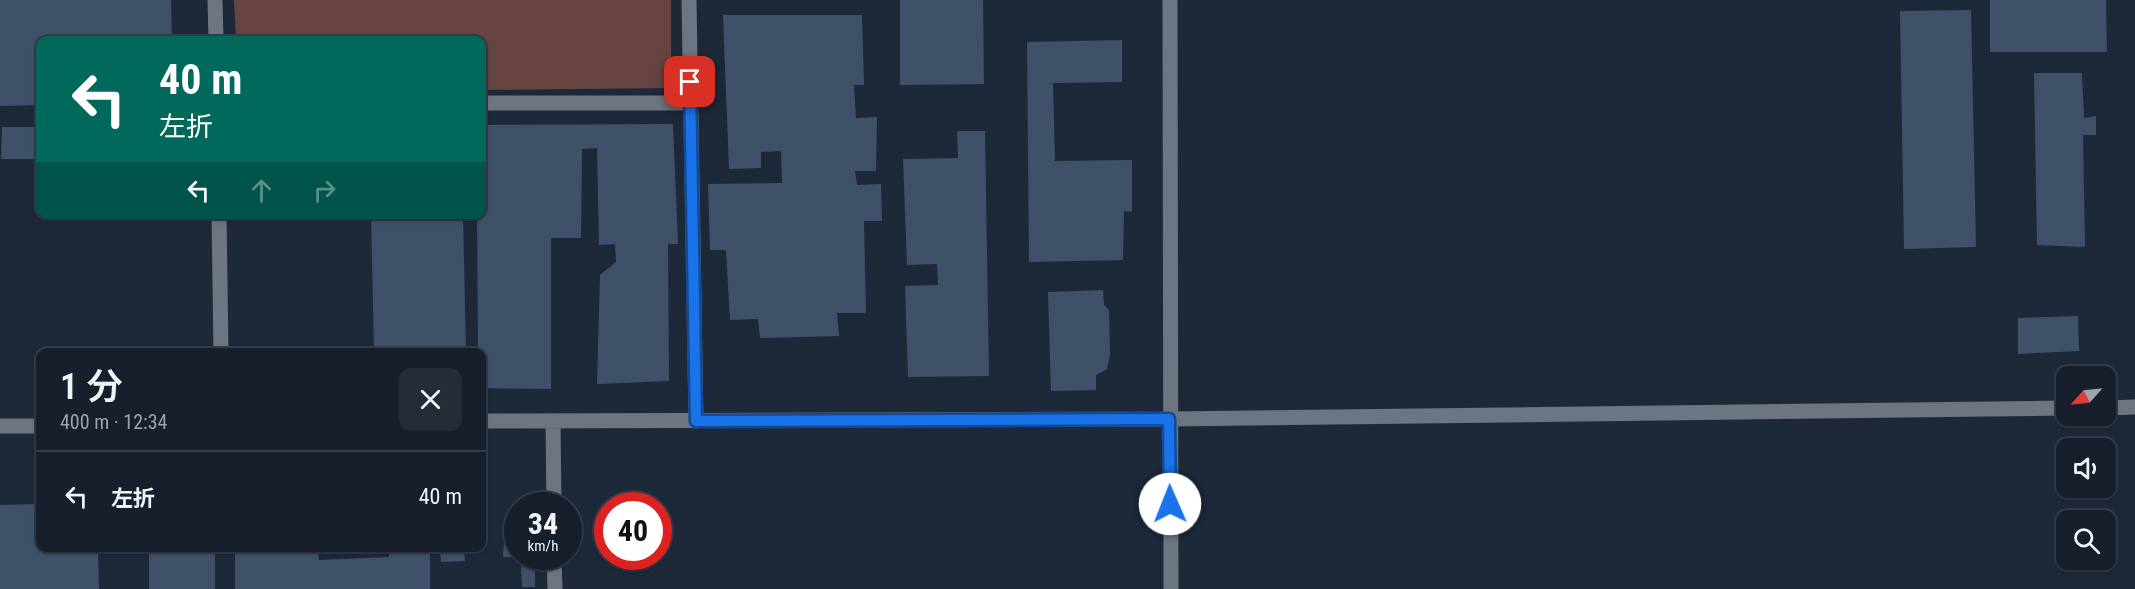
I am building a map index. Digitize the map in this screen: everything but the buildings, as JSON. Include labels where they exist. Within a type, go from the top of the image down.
[{"type":"street","points":[[215,0],[216,36]]},
{"type":"street","points":[[689,0],[696,421]]},
{"type":"street","points":[[1170,0],[1171,589]]},
{"type":"street","points":[[486,103],[691,103]]},
{"type":"street","points":[[219,219],[221,348]]},
{"type":"street","points":[[2116,408],[2135,407]]},
{"type":"street","points":[[486,421],[1169,419],[2056,408]]},
{"type":"street","points":[[553,421],[554,492]]},
{"type":"street","points":[[0,426],[36,426]]},
{"type":"street","points":[[554,570],[555,589]]},
{"type":"shaded area","points":[[234,0],[671,0],[671,88],[486,90],[486,36],[236,36]]},
{"type":"route","points":[[690,82],[696,421],[1169,419],[1170,504]]}]
